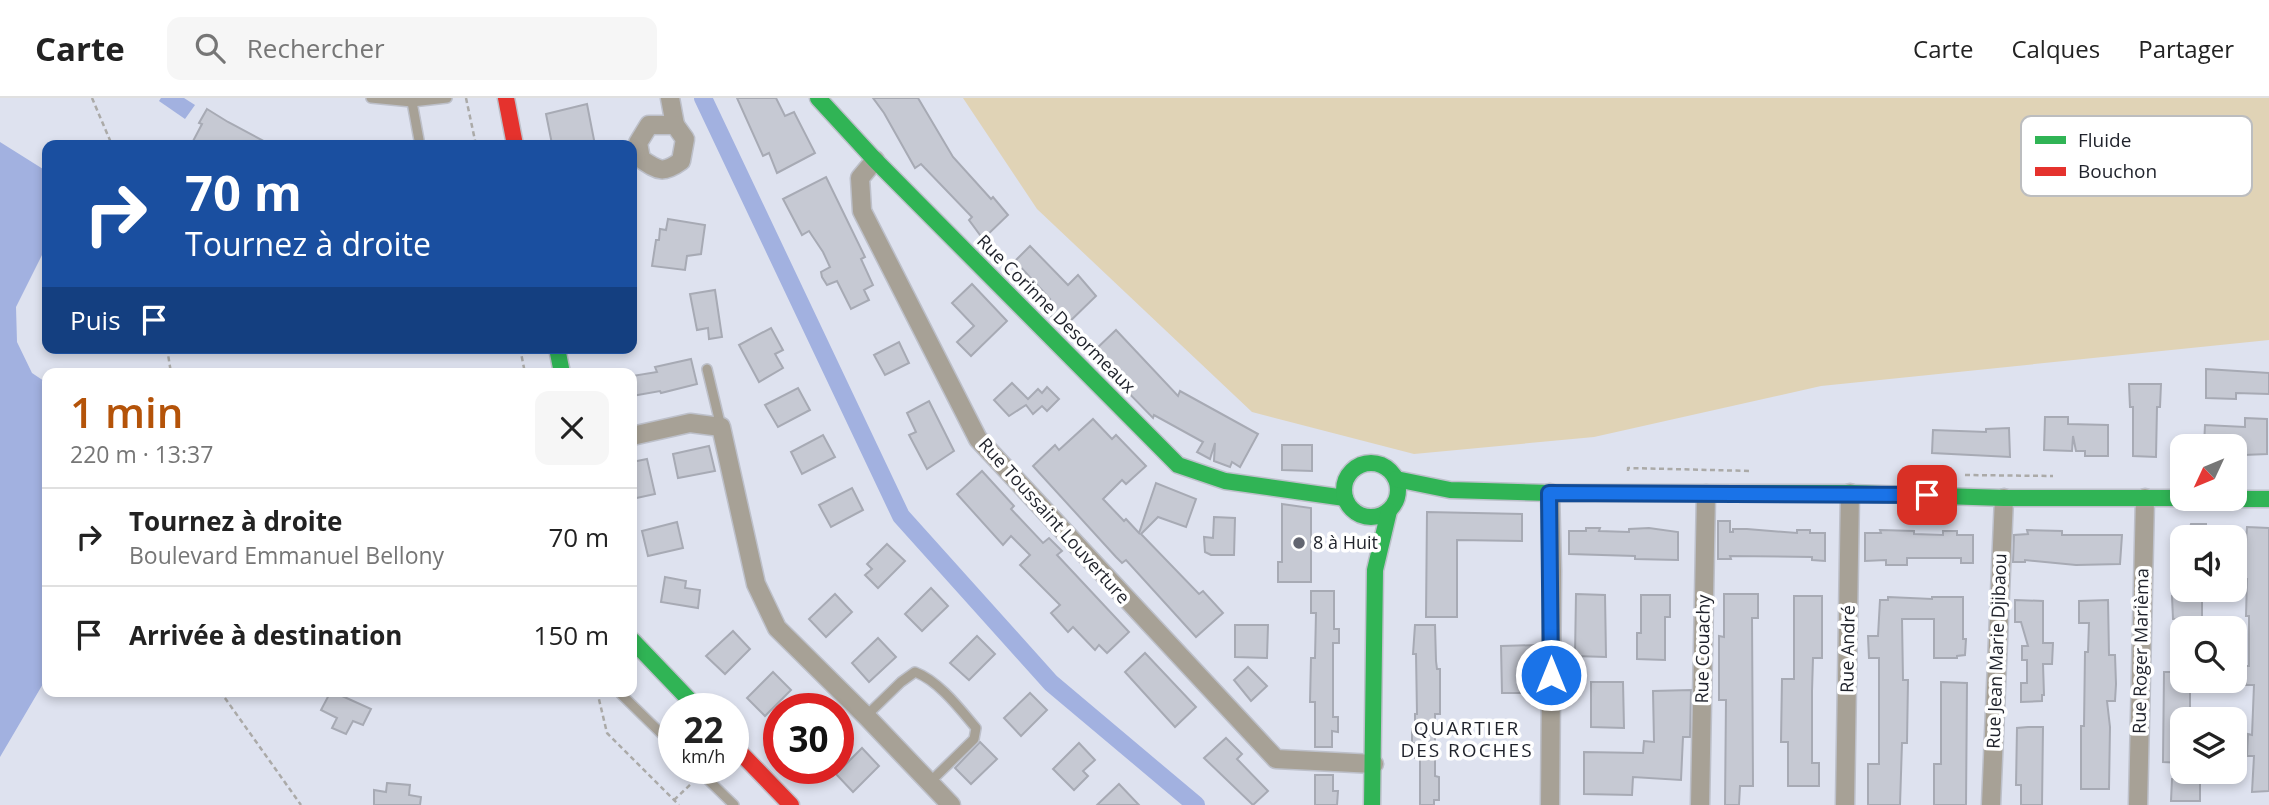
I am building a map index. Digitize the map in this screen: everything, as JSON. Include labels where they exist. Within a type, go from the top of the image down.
[{"type":"street","points":[[506,98],[514,140]]},
{"type":"street","points":[[670,98],[675,125]]},
{"type":"street","name":"Rue Corinne Desormeaux","points":[[818,98],[875,160],[1178,465],[1225,481],[1345,498]]},
{"type":"street","name":"Rue Toussaint Louverture","points":[[875,160],[860,178],[862,211],[978,439],[1276,759],[1374,764]]},
{"type":"street","points":[[637,435],[690,423],[721,427],[756,584],[777,628],[951,805]]},
{"type":"street","points":[[1372,805],[1375,570],[1399,490],[1389,469],[1366,463],[1358,466],[1346,479],[1345,498],[1357,514],[1375,570]]},
{"type":"street","name":"Rue Corinne Desormeaux","points":[[1303,491],[1346,479]]},
{"type":"street","points":[[1396,479],[1450,490],[1549,493],[1850,493],[2004,498],[2170,498]]},
{"type":"street","points":[[1357,514],[1379,517],[1393,506],[1450,490]]},
{"type":"street","points":[[1549,493],[1552,571],[1550,805]]},
{"type":"street","name":"Rue André","points":[[1845,805],[1850,493]]},
{"type":"street","name":"Rue Couachy","points":[[1700,805],[1706,494]]},
{"type":"street","name":"Rue Jean Marie Djibaou","points":[[1991,805],[2004,498]]},
{"type":"street","name":"Rue Roger Marièma","points":[[2138,805],[2146,498]]},
{"type":"street","points":[[2247,499],[2269,499]]},
{"type":"street","points":[[637,645],[683,693]]},
{"type":"street","points":[[749,762],[791,805]]},
{"type":"lane","points":[[371,98],[412,102],[447,98]]},
{"type":"lane","points":[[412,102],[419,140]]},
{"type":"lane","points":[[707,369],[721,427]]},
{"type":"lane","points":[[866,716],[915,672],[927,677],[969,720],[976,728],[974,739],[929,783]]},
{"type":"lane","points":[[624,697],[658,730]]},
{"type":"lane","points":[[712,784],[734,805]]},
{"type":"path","points":[[92,98],[110,140]]},
{"type":"path","points":[[466,98],[475,140]]},
{"type":"path","points":[[1628,468],[1628,480]]},
{"type":"path","points":[[224,697],[300,805]]},
{"type":"path","points":[[598,697],[607,733],[679,805]]},
{"type":"path","points":[[674,800],[688,784]]},
{"type":"shaded area","points":[[963,98],[2269,98],[2269,340],[1821,386],[1594,437],[1414,454],[1252,412],[1037,209]]},
{"type":"water","points":[[161,98],[184,98],[195,105],[185,119],[159,101]]},
{"type":"water","points":[[0,142],[42,168],[42,255],[16,307],[17,342],[32,373],[42,380],[42,686],[0,757]]},
{"type":"building","points":[[737,98],[776,98],[785,116],[794,112],[815,153],[777,173],[769,153],[763,156]]},
{"type":"building","points":[[873,98],[918,98],[953,157],[1008,215],[983,239],[969,220],[972,217],[921,164],[915,168]]},
{"type":"building","points":[[587,104],[594,140],[551,140],[546,114]]},
{"type":"building","points":[[207,109],[262,140],[194,140],[202,124],[199,123]]},
{"type":"building","points":[[826,177],[865,257],[861,259],[873,285],[864,290],[869,300],[851,309],[837,281],[827,285],[822,277],[821,272],[830,267],[823,252],[809,231],[802,235],[783,199]]},
{"type":"building","points":[[668,219],[705,225],[701,254],[687,256],[685,270],[652,266],[656,240],[659,240],[660,229],[666,230]]},
{"type":"building","points":[[1030,246],[1068,285],[1078,275],[1096,296],[1063,328],[1042,307],[1050,299],[1015,261]]},
{"type":"building","points":[[972,284],[1007,321],[971,356],[957,342],[974,326],[952,303]]},
{"type":"building","points":[[715,290],[722,337],[709,339],[708,328],[697,330],[690,294]]},
{"type":"building","points":[[771,328],[783,350],[775,354],[783,368],[759,382],[739,345]]},
{"type":"building","points":[[1116,330],[1178,396],[1180,391],[1258,434],[1240,467],[1232,462],[1230,467],[1214,461],[1215,443],[1210,459],[1197,452],[1203,442],[1154,415],[1153,418],[1115,379],[1119,374],[1095,350]]},
{"type":"building","points":[[899,342],[909,363],[885,375],[874,355]]},
{"type":"building","points":[[691,359],[697,384],[661,393],[637,395],[637,375],[657,372],[655,367]]},
{"type":"building","points":[[2206,369],[2269,373],[2269,394],[2236,393],[2236,399],[2206,398]]},
{"type":"building","points":[[1012,383],[1028,399],[1038,389],[1042,393],[1047,387],[1059,399],[1047,411],[1042,406],[1033,414],[1026,405],[1009,416],[994,400]]},
{"type":"building","points":[[2129,384],[2161,384],[2160,407],[2157,407],[2156,457],[2133,456],[2133,407],[2130,407]]},
{"type":"building","points":[[798,388],[810,410],[778,427],[765,405]]},
{"type":"building","points":[[929,401],[954,451],[927,469],[909,435],[916,432],[907,413]]},
{"type":"building","points":[[2045,417],[2068,417],[2068,424],[2108,425],[2108,456],[2085,456],[2085,451],[2076,451],[2073,436],[2072,451],[2044,450]]},
{"type":"building","points":[[2245,418],[2267,419],[2267,454],[2247,455],[2247,434],[2205,434],[2205,425],[2245,427]]},
{"type":"building","points":[[1093,419],[1112,439],[1116,435],[1146,466],[1126,484],[1122,480],[1103,499],[1139,533],[1156,483],[1196,499],[1186,527],[1158,517],[1141,534],[1199,594],[1203,591],[1223,613],[1196,637],[1126,560],[1122,563],[1116,557],[1033,466],[1055,445],[1059,450]]},
{"type":"building","points":[[2009,428],[2010,457],[1932,453],[1933,430],[1986,432],[1986,429]]},
{"type":"building","points":[[823,435],[835,457],[802,474],[791,452]]},
{"type":"building","points":[[1282,445],[1312,445],[1312,471],[1282,470]]},
{"type":"building","points":[[709,446],[715,471],[678,478],[673,454]]},
{"type":"building","points":[[647,459],[655,494],[637,498],[637,461]]},
{"type":"building","points":[[982,471],[1014,506],[1011,509],[1043,543],[1049,538],[1062,551],[1057,555],[1129,632],[1107,653],[1099,645],[1095,650],[1073,627],[1068,632],[1051,613],[1060,605],[1020,565],[1030,555],[1011,536],[1003,545],[957,494]]},
{"type":"building","points":[[852,488],[863,510],[831,527],[819,505]]},
{"type":"building","points":[[1282,504],[1311,508],[1311,582],[1278,582],[1278,562],[1282,562]]},
{"type":"building","points":[[1427,512],[1522,514],[1522,541],[1457,540],[1457,617],[1426,617]]},
{"type":"building","points":[[1214,517],[1235,518],[1234,555],[1211,555],[1205,552],[1204,537],[1213,538]]},
{"type":"building","points":[[1718,521],[1730,521],[1730,532],[1733,532],[1733,529],[1747,529],[1797,533],[1797,530],[1810,530],[1810,533],[1825,533],[1825,561],[1812,560],[1812,557],[1730,556],[1731,559],[1718,559]]},
{"type":"building","points":[[677,522],[683,548],[648,556],[642,531]]},
{"type":"building","points":[[2247,527],[2269,528],[2269,791],[2252,792],[2254,756],[2247,756],[2248,734],[2252,735],[2254,685],[2247,685],[2249,616],[2246,616]]},
{"type":"building","points":[[1586,528],[1629,532],[1629,529],[1649,528],[1678,532],[1678,560],[1569,554],[1569,531],[1586,531]]},
{"type":"building","points":[[1880,530],[1943,535],[1943,531],[1957,531],[1957,535],[1973,535],[1973,563],[1961,563],[1961,558],[1907,558],[1907,565],[1886,565],[1886,560],[1865,561],[1865,533],[1881,533]]},
{"type":"building","points":[[2027,530],[2062,531],[2062,535],[2122,535],[2120,564],[2076,565],[2025,560],[2013,562],[2014,535],[2028,534]]},
{"type":"building","points":[[887,544],[905,561],[878,588],[865,575],[872,569],[867,564]]},
{"type":"building","points":[[665,577],[686,581],[685,588],[700,590],[698,608],[661,602]]},
{"type":"building","points":[[931,588],[948,606],[922,631],[905,614]]},
{"type":"building","points":[[1311,591],[1334,591],[1334,629],[1339,629],[1339,643],[1333,643],[1333,717],[1338,717],[1338,732],[1332,731],[1332,747],[1315,747],[1315,702],[1310,702],[1316,613],[1311,613]]},
{"type":"building","points":[[835,594],[852,612],[826,637],[809,619]]},
{"type":"building","points":[[1576,594],[1605,595],[1606,657],[1575,656]]},
{"type":"building","points":[[1724,594],[1758,594],[1758,618],[1752,618],[1753,786],[1740,786],[1739,805],[1725,805],[1726,700],[1719,700],[1719,636],[1724,637]]},
{"type":"building","points":[[1641,595],[1670,595],[1670,617],[1665,617],[1665,660],[1637,659],[1637,633],[1641,633]]},
{"type":"building","points":[[1794,596],[1822,596],[1822,658],[1813,658],[1812,691],[1812,763],[1819,763],[1819,786],[1788,786],[1788,742],[1781,742],[1782,679],[1794,679]]},
{"type":"building","points":[[1888,597],[1963,597],[1965,655],[1957,658],[1934,658],[1934,619],[1902,619],[1903,680],[1908,680],[1907,743],[1902,743],[1900,805],[1868,805],[1868,764],[1879,764],[1879,658],[1869,658],[1868,636],[1878,636],[1880,600],[1888,600]]},
{"type":"building","points":[[2015,600],[2043,601],[2043,643],[2053,643],[2052,664],[2043,664],[2042,701],[2021,702],[2021,683],[2027,683],[2027,660],[2022,660],[2022,646],[2028,646],[2021,622],[2015,622]]},
{"type":"building","points":[[2108,600],[2109,655],[2115,655],[2116,684],[2115,701],[2107,701],[2110,727],[2109,789],[2081,789],[2081,726],[2084,726],[2085,652],[2088,652],[2089,623],[2079,623],[2079,601]]},
{"type":"building","points":[[2172,602],[2202,602],[2202,616],[2173,616]]},
{"type":"building","points":[[1235,625],[1268,625],[1267,658],[1235,657]]},
{"type":"building","points":[[1415,625],[1435,625],[1436,661],[1437,669],[1440,669],[1440,714],[1435,714],[1435,776],[1439,777],[1439,800],[1434,800],[1434,805],[1420,805],[1420,758],[1415,758],[1415,743],[1412,743],[1412,729],[1415,729],[1417,714],[1416,654],[1413,654]]},
{"type":"building","points":[[733,631],[750,649],[725,674],[706,656]]},
{"type":"building","points":[[977,636],[995,654],[969,680],[950,663]]},
{"type":"building","points":[[878,638],[896,657],[869,682],[852,663]]},
{"type":"building","points":[[1540,645],[1540,693],[1502,693],[1501,646]]},
{"type":"building","points":[[1145,653],[1196,707],[1175,727],[1125,672]]},
{"type":"building","points":[[1248,667],[1267,686],[1251,701],[1234,680]]},
{"type":"building","points":[[773,672],[791,690],[788,693],[763,693],[763,714],[749,700],[749,696]]},
{"type":"building","points":[[2164,672],[2170,672],[2170,693],[2190,693],[2190,707],[2170,707],[2170,762],[2163,762]]},
{"type":"building","points":[[1591,682],[1623,682],[1624,728],[1591,727]]},
{"type":"building","points":[[1941,682],[1967,683],[1966,805],[1934,805],[1934,764],[1941,764]]},
{"type":"building","points":[[1691,690],[1690,737],[1683,737],[1681,780],[1633,777],[1632,795],[1584,794],[1584,752],[1643,753],[1644,741],[1654,742],[1653,691]]},
{"type":"building","points":[[1030,693],[1047,710],[1021,736],[1004,718]]},
{"type":"building","points":[[328,697],[344,697],[371,709],[363,725],[353,721],[346,734],[332,728],[337,718],[321,710]]},
{"type":"building","points":[[2043,727],[2042,805],[2021,805],[2021,785],[2016,785],[2017,728]]},
{"type":"building","points":[[1226,738],[1242,754],[1237,759],[1268,791],[1253,805],[1204,758]]},
{"type":"building","points":[[980,742],[997,759],[971,784],[955,768]]},
{"type":"building","points":[[1079,743],[1095,760],[1083,771],[1088,776],[1074,790],[1053,769]]},
{"type":"building","points":[[862,748],[879,766],[853,792],[845,784],[854,784],[854,756]]},
{"type":"building","points":[[1315,775],[1333,775],[1333,791],[1338,791],[1337,805],[1315,805]]},
{"type":"building","points":[[387,783],[410,785],[409,795],[421,797],[420,805],[374,805],[374,790],[386,792]]},
{"type":"building","points":[[1119,784],[1139,805],[1097,805]]},
{"type":"building","points":[[2172,784],[2200,784],[2200,801],[2171,801]]},
{"type":"waterway","points":[[703,98],[901,516],[1051,683],[1196,805]]},
{"type":"traffic: fast","points":[[818,98],[875,160],[1178,465],[1225,481],[1345,498]]},
{"type":"traffic: fast","points":[[558,354],[561,368]]},
{"type":"traffic: fast","points":[[1371,463],[1390,471],[1398,490],[1390,509],[1371,517],[1352,509],[1344,490],[1352,471],[1371,463]]},
{"type":"traffic: fast","points":[[1396,479],[1450,490],[1550,493],[1850,493],[2004,498],[2170,498]]},
{"type":"traffic: fast","points":[[2247,499],[2269,499]]},
{"type":"traffic: fast","points":[[1372,805],[1375,570],[1389,511]]},
{"type":"traffic: fast","points":[[637,645],[683,693]]},
{"type":"traffic: jam","points":[[506,98],[514,140]]},
{"type":"traffic: jam","points":[[749,762],[791,805]]},
{"type":"place","name":"8 à Huit","points":[[1299,543]]},
{"type":"district","name":"QUARTIER DES ROCHES","points":[[1467,739]]},
{"type":"route","points":[[1551,675],[1552,571],[1549,493],[1927,495]]}]
